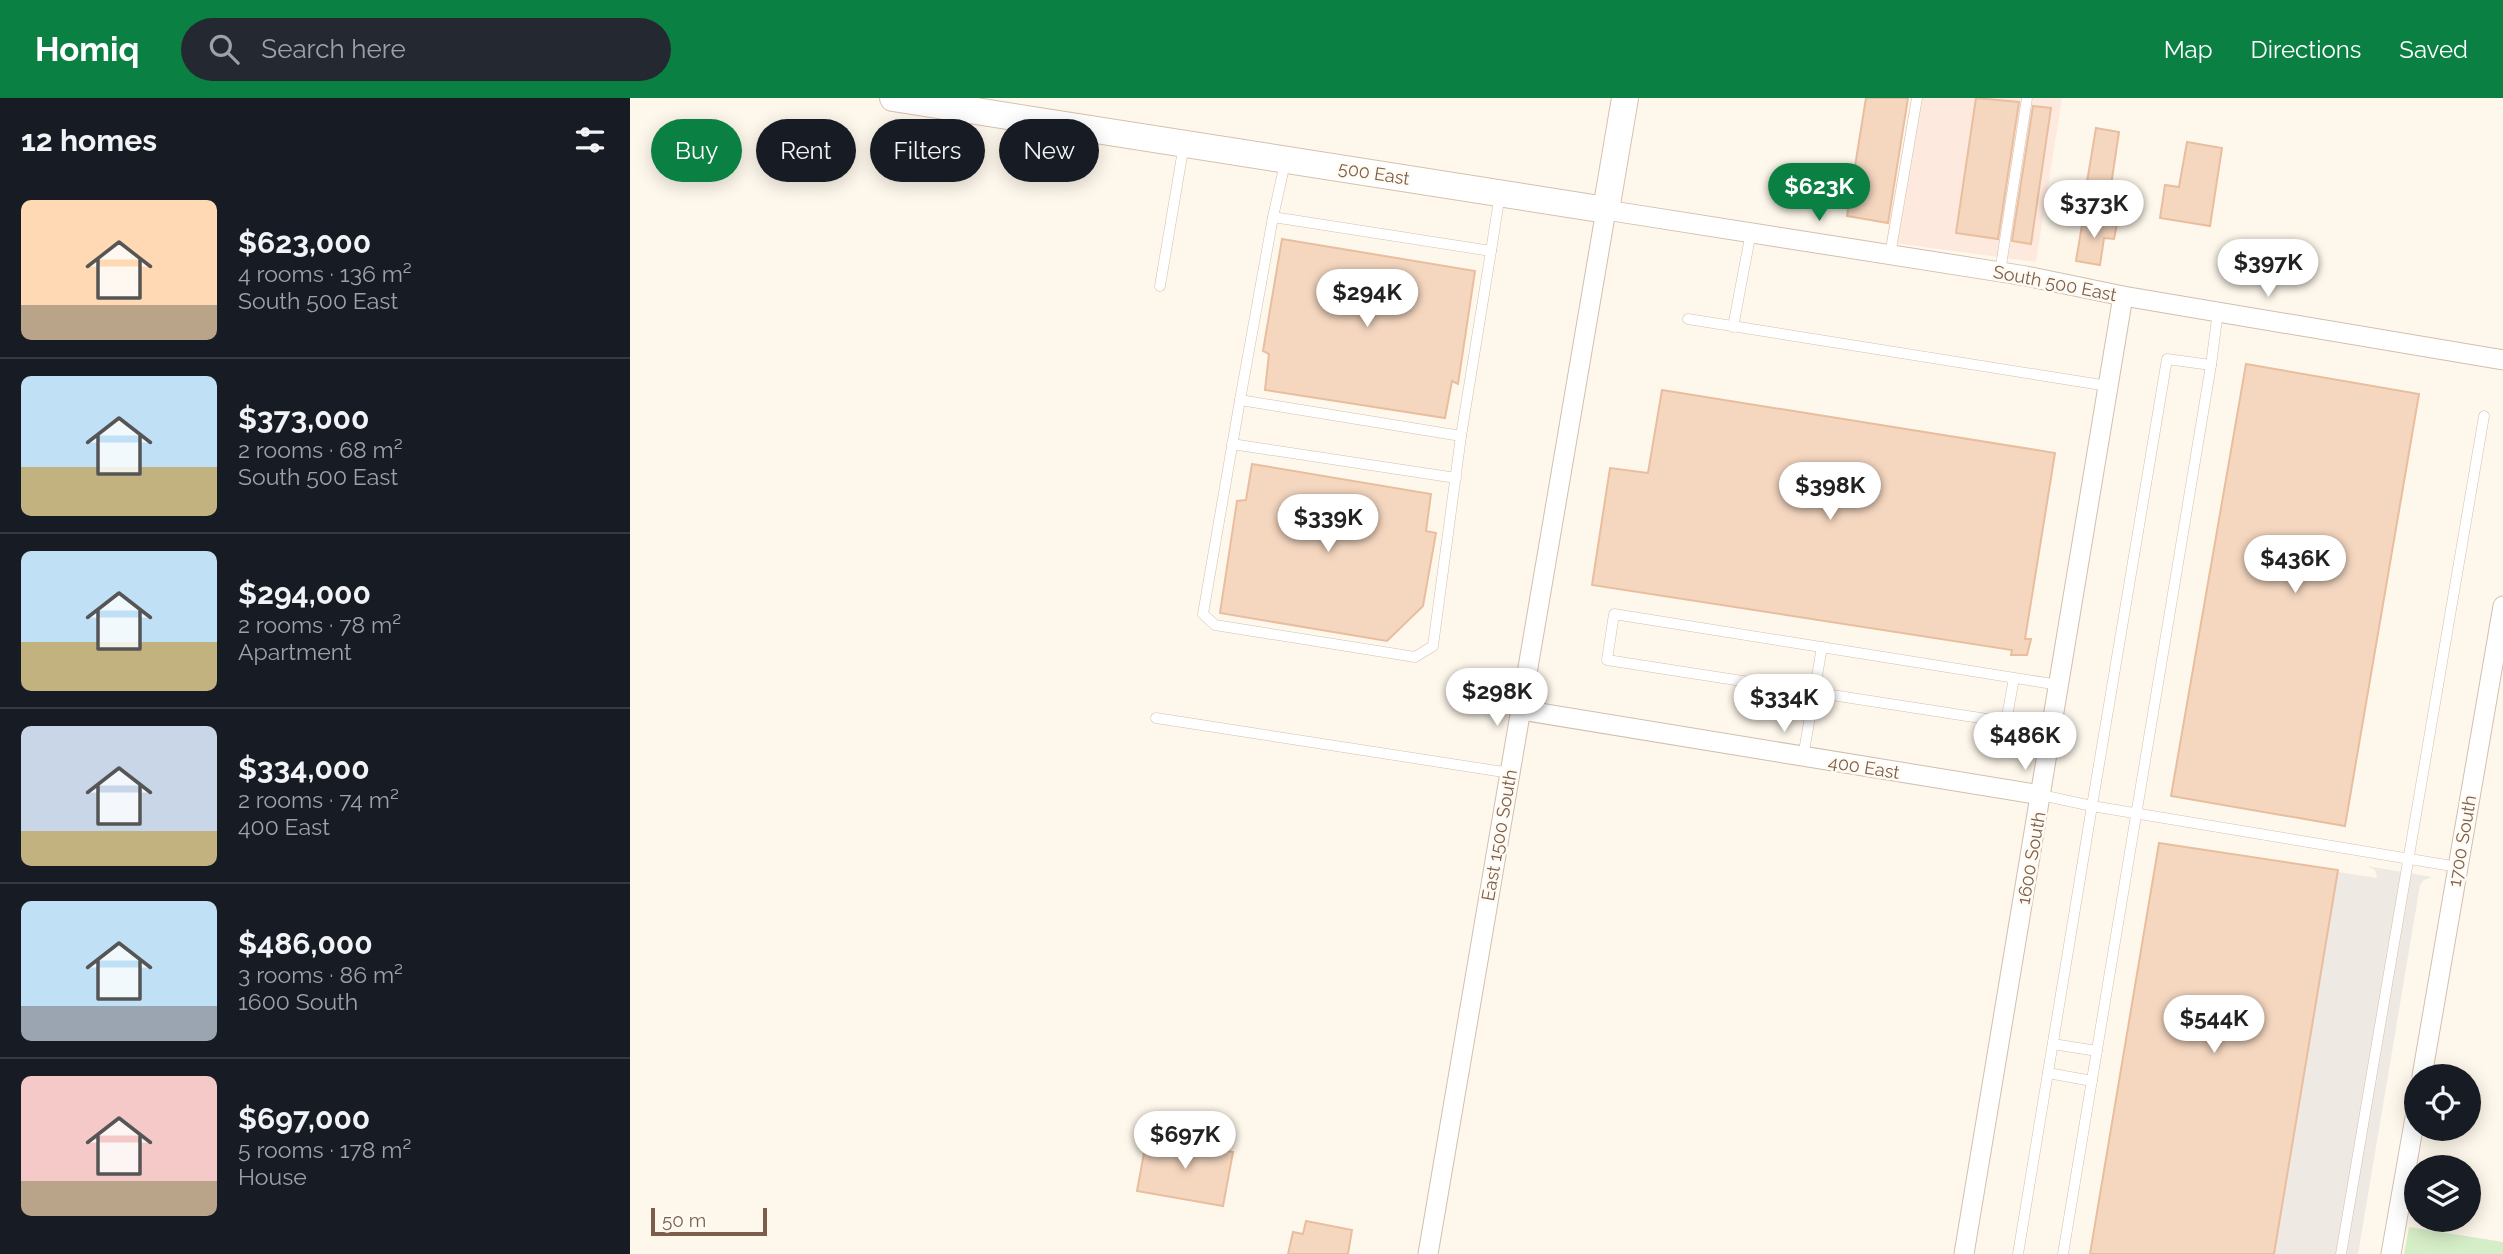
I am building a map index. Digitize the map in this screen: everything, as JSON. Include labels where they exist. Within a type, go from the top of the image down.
[{"type":"street","name":"500 East","points":[[894,98],[1606,210]]},
{"type":"street","points":[[1606,210],[1625,98]]},
{"type":"street","name":"South 500 East","points":[[1606,210],[2000,272],[2123,296],[2503,360]]},
{"type":"street","name":"East 1500 South","points":[[1428,1254],[1606,210]]},
{"type":"street","name":"1600 South","points":[[1964,1254],[2123,296]]},
{"type":"street","name":"1700 South","points":[[2424,1064],[2503,606]]},
{"type":"street","name":"400 East","points":[[1521,710],[2041,795]]},
{"type":"street","points":[[2391,1254],[2411,1141]]},
{"type":"lane","points":[[1890,255],[1917,98]]},
{"type":"lane","points":[[2000,272],[2027,98]]},
{"type":"lane","points":[[1160,286],[1184,144]]},
{"type":"lane","points":[[1286,159],[1273,217],[1203,614],[1215,625],[1415,657],[1433,646],[1461,436],[1500,193]]},
{"type":"lane","points":[[1273,217],[1491,251]]},
{"type":"lane","points":[[1733,327],[1751,232]]},
{"type":"lane","points":[[2063,1254],[2218,311]]},
{"type":"lane","points":[[1688,319],[2108,386]]},
{"type":"lane","points":[[2018,1254],[2167,359],[2211,365]]},
{"type":"lane","points":[[1240,400],[1461,436]]},
{"type":"lane","points":[[2341,1254],[2484,416]]},
{"type":"lane","points":[[1232,444],[1456,478]]},
{"type":"lane","points":[[2014,678],[2006,722],[1607,660],[1614,614],[2059,685]]},
{"type":"lane","points":[[1803,757],[1822,647]]},
{"type":"lane","points":[[1156,718],[1510,773]]},
{"type":"lane","points":[[2041,795],[2092,806],[2458,867]]},
{"type":"lane","points":[[2053,1044],[2097,1051]]},
{"type":"lane","points":[[2048,1073],[2092,1082]]},
{"type":"shaded area","points":[[1911,98],[2062,98],[2036,262],[1886,242]]},
{"type":"shaded area","points":[[2367,866],[2432,877],[2420,885],[2358,1254],[2274,1254],[2338,872],[2377,878],[2375,870]]},
{"type":"green space","points":[[2408,1232],[2440,1232],[2503,1242],[2503,1254],[2404,1254]]},
{"type":"building","points":[[1866,98],[1908,98],[1888,223],[1847,216]]},
{"type":"building","points":[[1976,98],[2019,102],[1998,239],[1956,233]]},
{"type":"building","points":[[2033,106],[2051,108],[2031,244],[2012,241]]},
{"type":"building","points":[[2096,128],[2119,132],[2110,192],[2086,188]]},
{"type":"building","points":[[2187,142],[2222,148],[2210,226],[2160,218],[2165,185],[2179,187]]},
{"type":"building","points":[[2083,219],[2117,224],[2114,239],[2104,238],[2100,265],[2076,261]]},
{"type":"building","points":[[1282,239],[1475,271],[1458,384],[1452,381],[1445,418],[1265,390],[1269,354],[1263,351]]},
{"type":"building","points":[[2246,364],[2419,394],[2345,826],[2171,796]]},
{"type":"building","points":[[1662,390],[2055,453],[2025,639],[2031,639],[2027,655],[2011,655],[2012,650],[1592,585],[1610,468],[1648,473]]},
{"type":"building","points":[[1252,464],[1431,494],[1426,531],[1436,533],[1423,606],[1387,641],[1220,613],[1237,501],[1246,500]]},
{"type":"building","points":[[2159,843],[2338,870],[2274,1254],[2090,1254]]},
{"type":"building","points":[[1147,1137],[1233,1152],[1223,1206],[1137,1191]]},
{"type":"building","points":[[1306,1221],[1352,1230],[1348,1254],[1288,1254],[1293,1232],[1303,1234]]}]
